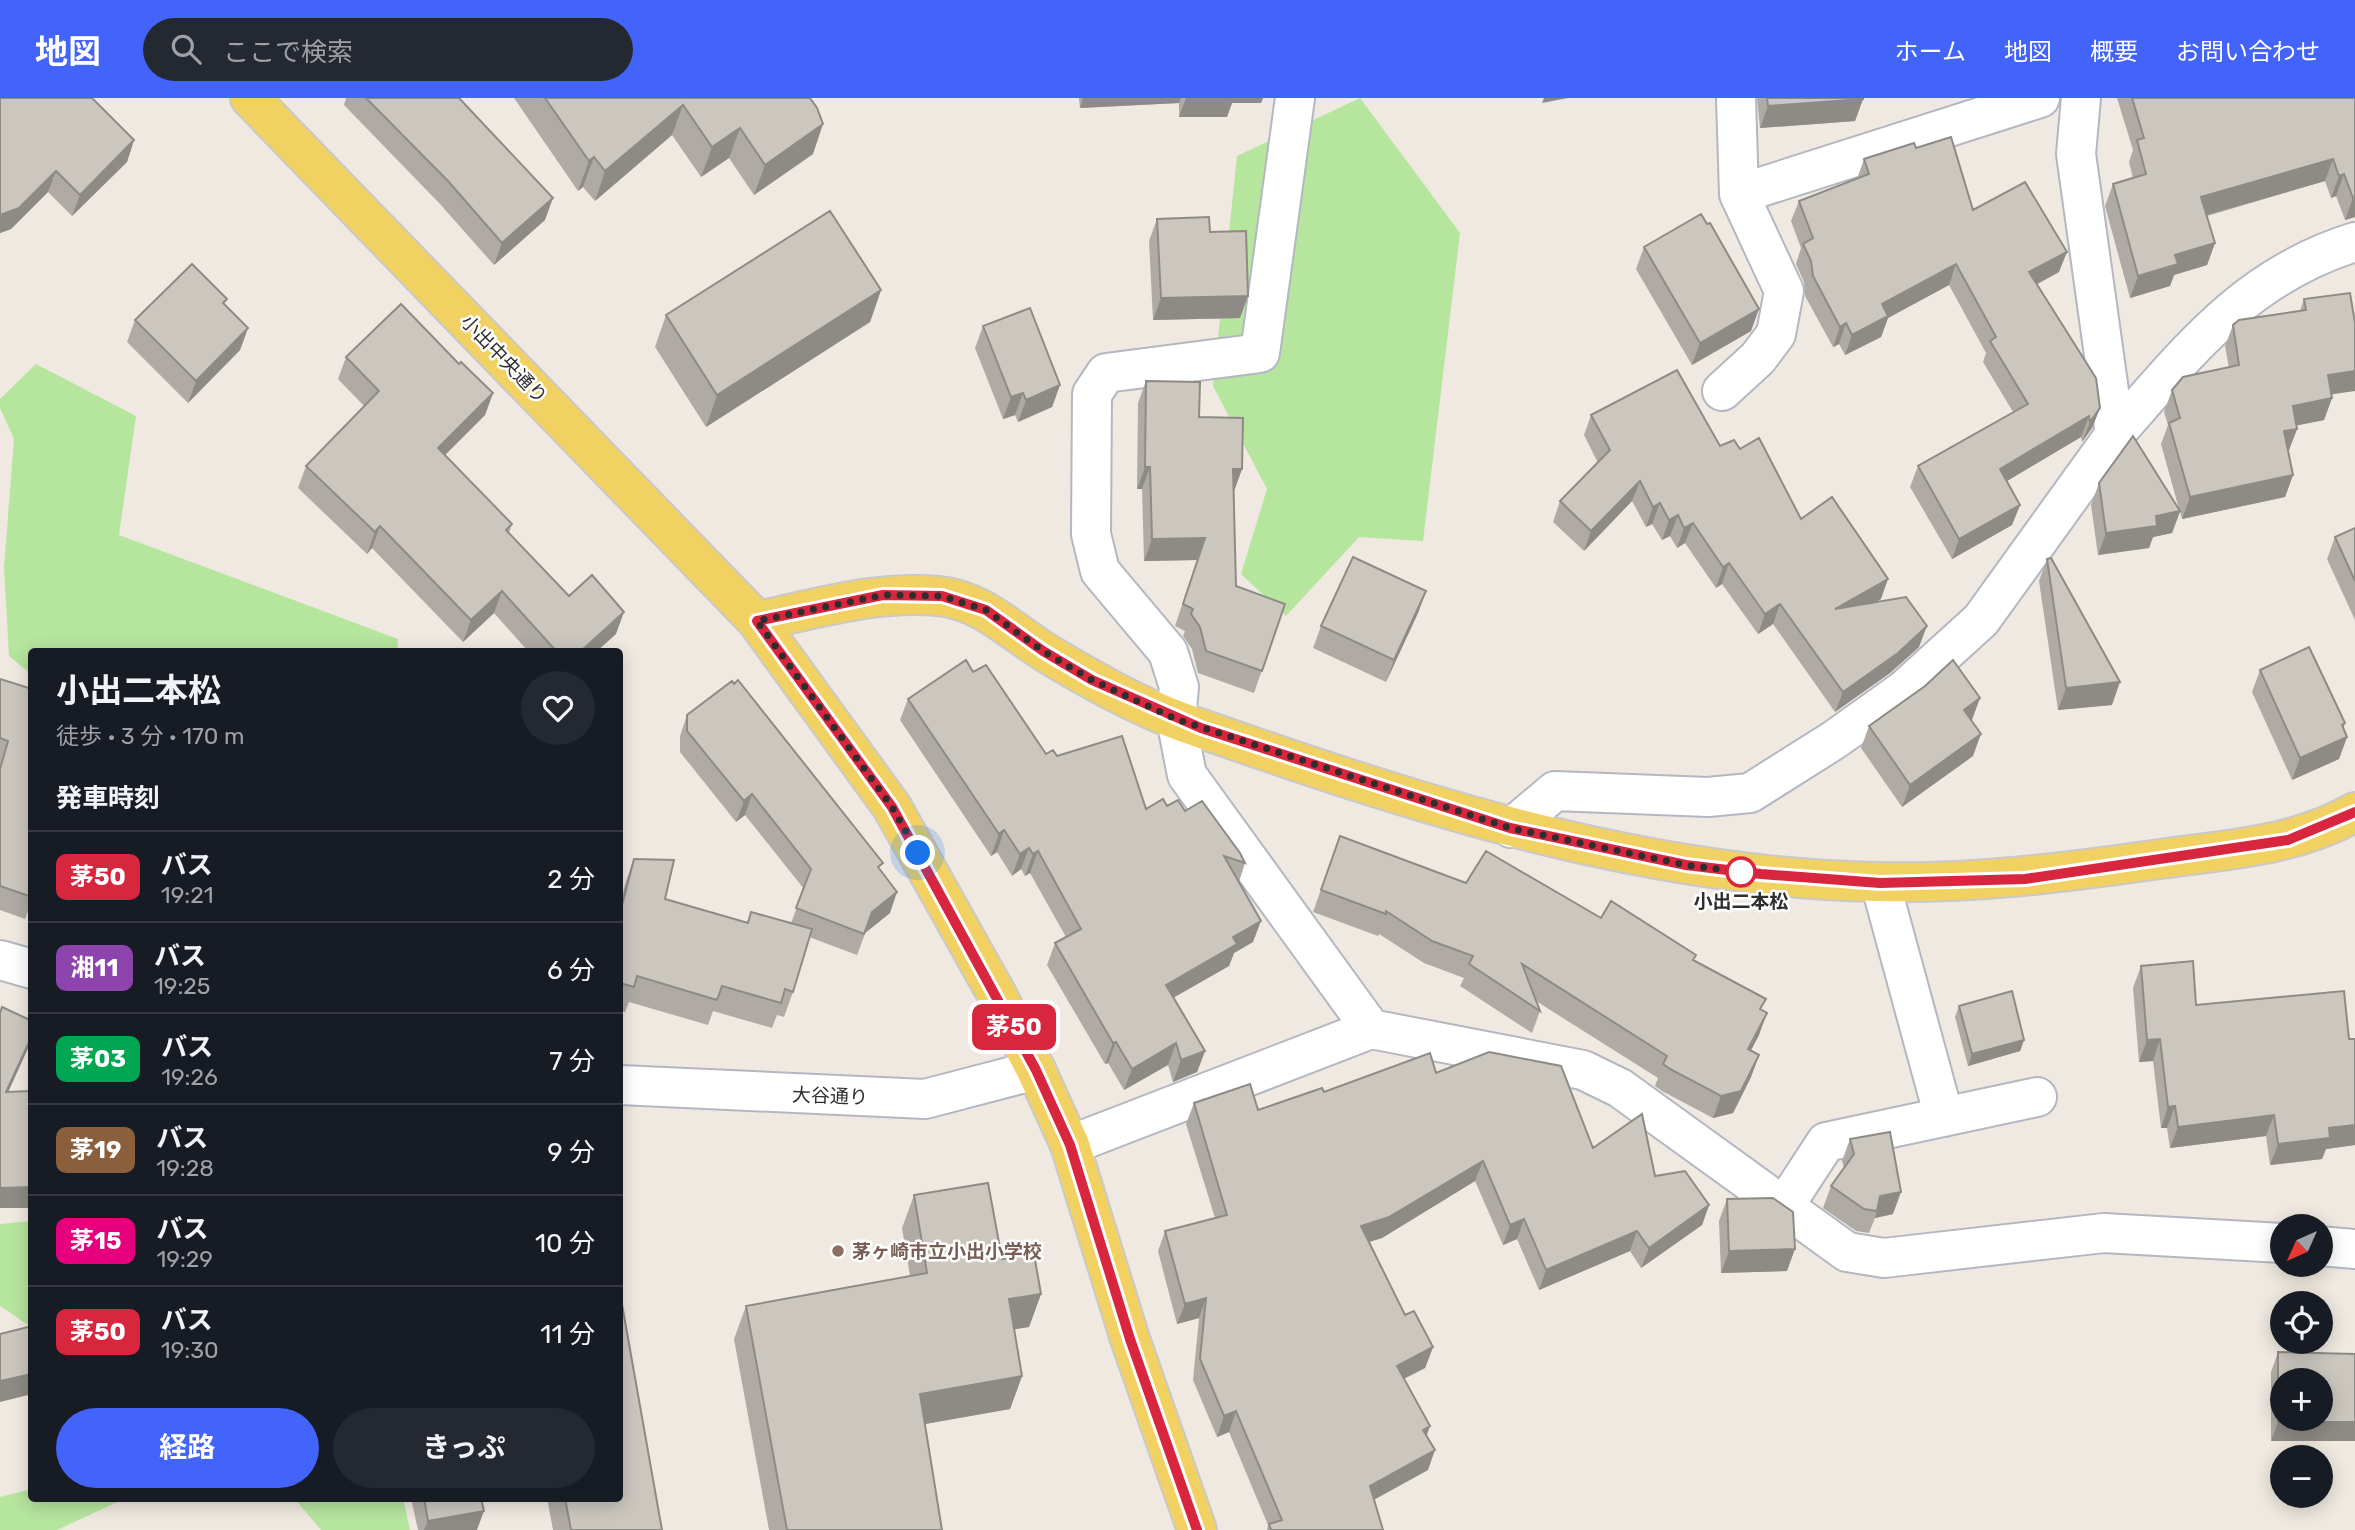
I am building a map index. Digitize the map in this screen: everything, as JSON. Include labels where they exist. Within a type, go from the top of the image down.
[{"type":"main road","name":"小出中央通り","points":[[250,98],[757,621],[892,807],[1036,1070],[1070,1145],[1130,1339],[1197,1530]]},
{"type":"main road","points":[[757,621],[883,595],[942,596],[986,610],[1043,651],[1092,680],[1176,719],[1510,828],[1686,865],[1786,877],[1880,883],[2025,879],[2288,840],[2355,812]]},
{"type":"street","points":[[1295,98],[1260,353],[1106,373],[1092,394],[1091,534],[1100,571],[1168,652],[1179,687],[1176,719],[1187,775],[1371,1028]]},
{"type":"street","points":[[1722,391],[1758,358],[1776,334],[1784,291],[1739,194],[1736,98]]},
{"type":"street","points":[[1739,194],[2040,98]]},
{"type":"street","points":[[2081,98],[2076,154],[2115,434]]},
{"type":"street","points":[[1510,828],[1555,790],[1708,797],[1750,793],[1834,740],[1903,691],[1981,620],[2115,434],[2218,320],[2270,281],[2323,252],[2355,242]]},
{"type":"street","points":[[1880,883],[1944,1117]]},
{"type":"street","points":[[0,960],[28,968]]},
{"type":"street","points":[[1070,1145],[1371,1028],[1583,1070],[1620,1088],[1847,1252],[1884,1258],[2104,1233],[2270,1242]]},
{"type":"street","name":"大谷通り","points":[[623,1085],[925,1098],[1036,1070]]},
{"type":"street","points":[[1783,1208],[1826,1142],[2037,1097]]},
{"type":"street","points":[[2333,1247],[2355,1249]]},
{"type":"green space","points":[[1360,98],[1460,233],[1423,541],[1359,537],[1286,616],[1241,574],[1267,489],[1213,386],[1237,156]]},
{"type":"green space","points":[[36,364],[136,416],[119,535],[398,639],[397,648],[28,648],[28,672],[9,656],[4,568],[14,439],[0,408],[0,399]]},
{"type":"green space","points":[[28,1221],[28,1325],[0,1306],[0,1224]]},
{"type":"green space","points":[[28,1490],[28,1502],[117,1502],[57,1530],[0,1530],[0,1497]]},
{"type":"green space","points":[[297,1502],[404,1502],[410,1530],[321,1530]]},
{"type":"building","points":[[0,98],[92,98],[134,140],[80,195],[56,171],[19,208],[0,215]]},
{"type":"building","points":[[366,98],[459,98],[553,198],[502,243],[448,181]]},
{"type":"building","points":[[545,98],[810,98],[823,124],[765,165],[740,128],[712,147],[683,105],[605,171],[594,157],[589,161]]},
{"type":"building","points":[[1767,98],[1863,98],[1863,99],[1768,106]]},
{"type":"building","points":[[2132,98],[2355,98],[2355,197],[2353,198],[2344,174],[2339,176],[2333,159],[2201,197],[2215,243],[2175,255],[2178,264],[2138,276],[2113,184],[2146,174],[2137,140],[2144,138]]},
{"type":"building","points":[[1951,137],[1973,210],[2025,182],[2067,252],[2029,272],[2096,378],[2100,408],[2090,422],[2089,416],[2000,469],[2020,505],[1959,539],[1918,466],[2028,404],[1990,341],[1996,337],[1956,264],[1882,304],[1888,316],[1852,335],[1846,323],[1840,327],[1813,276],[1811,261],[1803,244],[1813,238],[1799,201],[1869,174],[1864,159],[1914,143],[1916,148]]},
{"type":"building","points":[[830,211],[881,290],[717,395],[666,315]]},
{"type":"building","points":[[1701,214],[1707,224],[1710,223],[1759,309],[1700,343],[1644,247]]},
{"type":"building","points":[[1209,217],[1210,232],[1246,231],[1248,296],[1161,298],[1157,219]]},
{"type":"building","points":[[192,264],[227,299],[223,303],[248,328],[196,381],[135,320]]},
{"type":"building","points":[[2350,293],[2355,323],[2355,371],[2328,375],[2332,398],[2293,406],[2297,429],[2284,431],[2293,475],[2190,497],[2169,423],[2180,418],[2172,390],[2183,377],[2239,365],[2233,325],[2239,320],[2306,310],[2304,299]]},
{"type":"building","points":[[401,304],[459,364],[461,362],[493,393],[438,448],[512,524],[506,530],[569,596],[592,575],[624,612],[584,648],[553,648],[502,591],[471,620],[380,526],[375,532],[306,466],[379,391],[346,357]]},
{"type":"building","points":[[1030,308],[1060,385],[1026,400],[1023,393],[1011,397],[983,326]]},
{"type":"building","points":[[1677,370],[1720,446],[1734,440],[1740,449],[1759,438],[1801,519],[1832,497],[1888,579],[1835,609],[1906,597],[1927,626],[1898,653],[1843,692],[1780,604],[1765,614],[1729,563],[1723,567],[1693,523],[1684,528],[1678,515],[1669,520],[1660,503],[1653,507],[1640,481],[1591,531],[1560,501],[1610,450],[1591,415]]},
{"type":"building","points":[[1146,381],[1200,382],[1199,417],[1243,418],[1242,469],[1233,469],[1236,586],[1285,604],[1262,671],[1206,651],[1200,627],[1191,614],[1193,609],[1183,604],[1205,538],[1152,539],[1150,467],[1145,467]]},
{"type":"building","points":[[2133,436],[2180,511],[2156,516],[2157,526],[2106,533],[2099,483]]},
{"type":"building","points":[[2355,528],[2355,581],[2335,537]]},
{"type":"building","points":[[1353,557],[1426,591],[1394,660],[1321,626]]},
{"type":"building","points":[[2051,558],[2120,682],[2066,688],[2047,559]]},
{"type":"building","points":[[2309,647],[2345,723],[2342,725],[2347,737],[2300,758],[2260,670]]},
{"type":"building","points":[[966,660],[973,672],[986,665],[1046,754],[1053,750],[1057,756],[1122,736],[1146,809],[1163,799],[1167,806],[1178,800],[1185,811],[1202,801],[1240,853],[1245,863],[1224,856],[1261,921],[1233,937],[1237,944],[1166,985],[1205,1051],[1181,1060],[1176,1043],[1132,1069],[1116,1042],[1113,1043],[1055,943],[1081,929],[1038,851],[1033,854],[1029,848],[1020,854],[1004,830],[999,834],[908,699]]},
{"type":"building","points":[[1953,660],[1980,698],[1964,710],[1981,734],[1910,785],[1869,726],[1925,686]]},
{"type":"building","points":[[0,679],[28,688],[28,896],[0,886],[0,769],[8,741],[0,738]]},
{"type":"building","points":[[738,680],[883,863],[878,867],[897,892],[872,912],[864,934],[796,908],[811,869],[752,794],[744,801],[687,731],[687,715],[732,681],[734,684]]},
{"type":"building","points":[[1340,836],[1466,883],[1486,851],[1601,918],[1611,901],[1696,955],[1693,960],[1766,999],[1760,1009],[1767,1013],[1748,1049],[1759,1055],[1741,1091],[1721,1096],[1670,1069],[1663,1064],[1667,1056],[1522,964],[1540,1011],[1469,964],[1473,956],[1432,941],[1386,911],[1386,914],[1321,890]]},
{"type":"building","points":[[634,859],[674,860],[665,899],[748,923],[751,912],[812,929],[793,992],[785,989],[781,1003],[722,986],[717,1000],[637,976],[634,987],[623,984],[623,901]]},
{"type":"building","points":[[2193,961],[2196,1005],[2344,991],[2349,1039],[2355,1039],[2355,1125],[2329,1128],[2330,1138],[2278,1144],[2274,1115],[2178,1127],[2175,1106],[2168,1107],[2160,1039],[2147,1040],[2141,966]]},
{"type":"building","points":[[2012,991],[2024,1040],[1972,1054],[1959,1006]]},
{"type":"building","points":[[2,1007],[28,1019],[28,1045],[6,1092],[28,1091],[28,1187],[0,1188]]},
{"type":"building","points":[[1489,1052],[1561,1066],[1593,1148],[1642,1114],[1655,1176],[1685,1171],[1709,1205],[1649,1248],[1637,1231],[1546,1270],[1524,1219],[1510,1225],[1483,1161],[1389,1217],[1361,1226],[1405,1315],[1414,1311],[1433,1347],[1397,1366],[1430,1426],[1423,1430],[1435,1450],[1370,1486],[1383,1530],[1271,1530],[1269,1524],[1282,1520],[1236,1411],[1224,1416],[1200,1359],[1206,1298],[1185,1304],[1165,1231],[1227,1215],[1194,1103],[1250,1084],[1258,1110],[1322,1088],[1324,1092],[1430,1053],[1436,1073]]},
{"type":"building","points":[[1890,1132],[1901,1192],[1880,1196],[1877,1211],[1864,1209],[1831,1186],[1854,1154],[1850,1139]]},
{"type":"building","points":[[988,1183],[1002,1259],[1034,1254],[1041,1294],[1009,1299],[1022,1376],[920,1394],[942,1530],[787,1530],[746,1306],[927,1273],[914,1195]]},
{"type":"building","points":[[1773,1198],[1793,1212],[1795,1249],[1729,1251],[1727,1199]]},
{"type":"building","points":[[623,1310],[662,1530],[571,1530],[566,1502],[623,1502]]},
{"type":"building","points":[[28,1327],[28,1375],[0,1381],[0,1334]]},
{"type":"building","points":[[2278,1354],[2355,1354],[2355,1422],[2333,1422],[2333,1368],[2278,1368]]},
{"type":"building","points":[[425,1502],[482,1502],[484,1511],[428,1521]]},
{"type":"bus line","name":"茅50","points":[[1197,1530],[1130,1339],[1070,1145],[1036,1070],[892,807],[757,621],[883,595],[942,596],[986,610],[1043,651],[1092,680],[1176,719],[1327,770],[1510,828],[1686,865],[1786,877],[1880,883],[2025,879],[2288,840],[2355,812]]},
{"type":"place","name":"小出二本松","points":[[1741,872]]},
{"type":"place","name":"茅ヶ崎市立小出小学校","points":[[838,1251]]},
{"type":"route","points":[[918,853],[892,807],[757,621],[883,595],[942,596],[986,610],[1043,651],[1092,680],[1176,719],[1510,828],[1686,865],[1741,872]]}]
